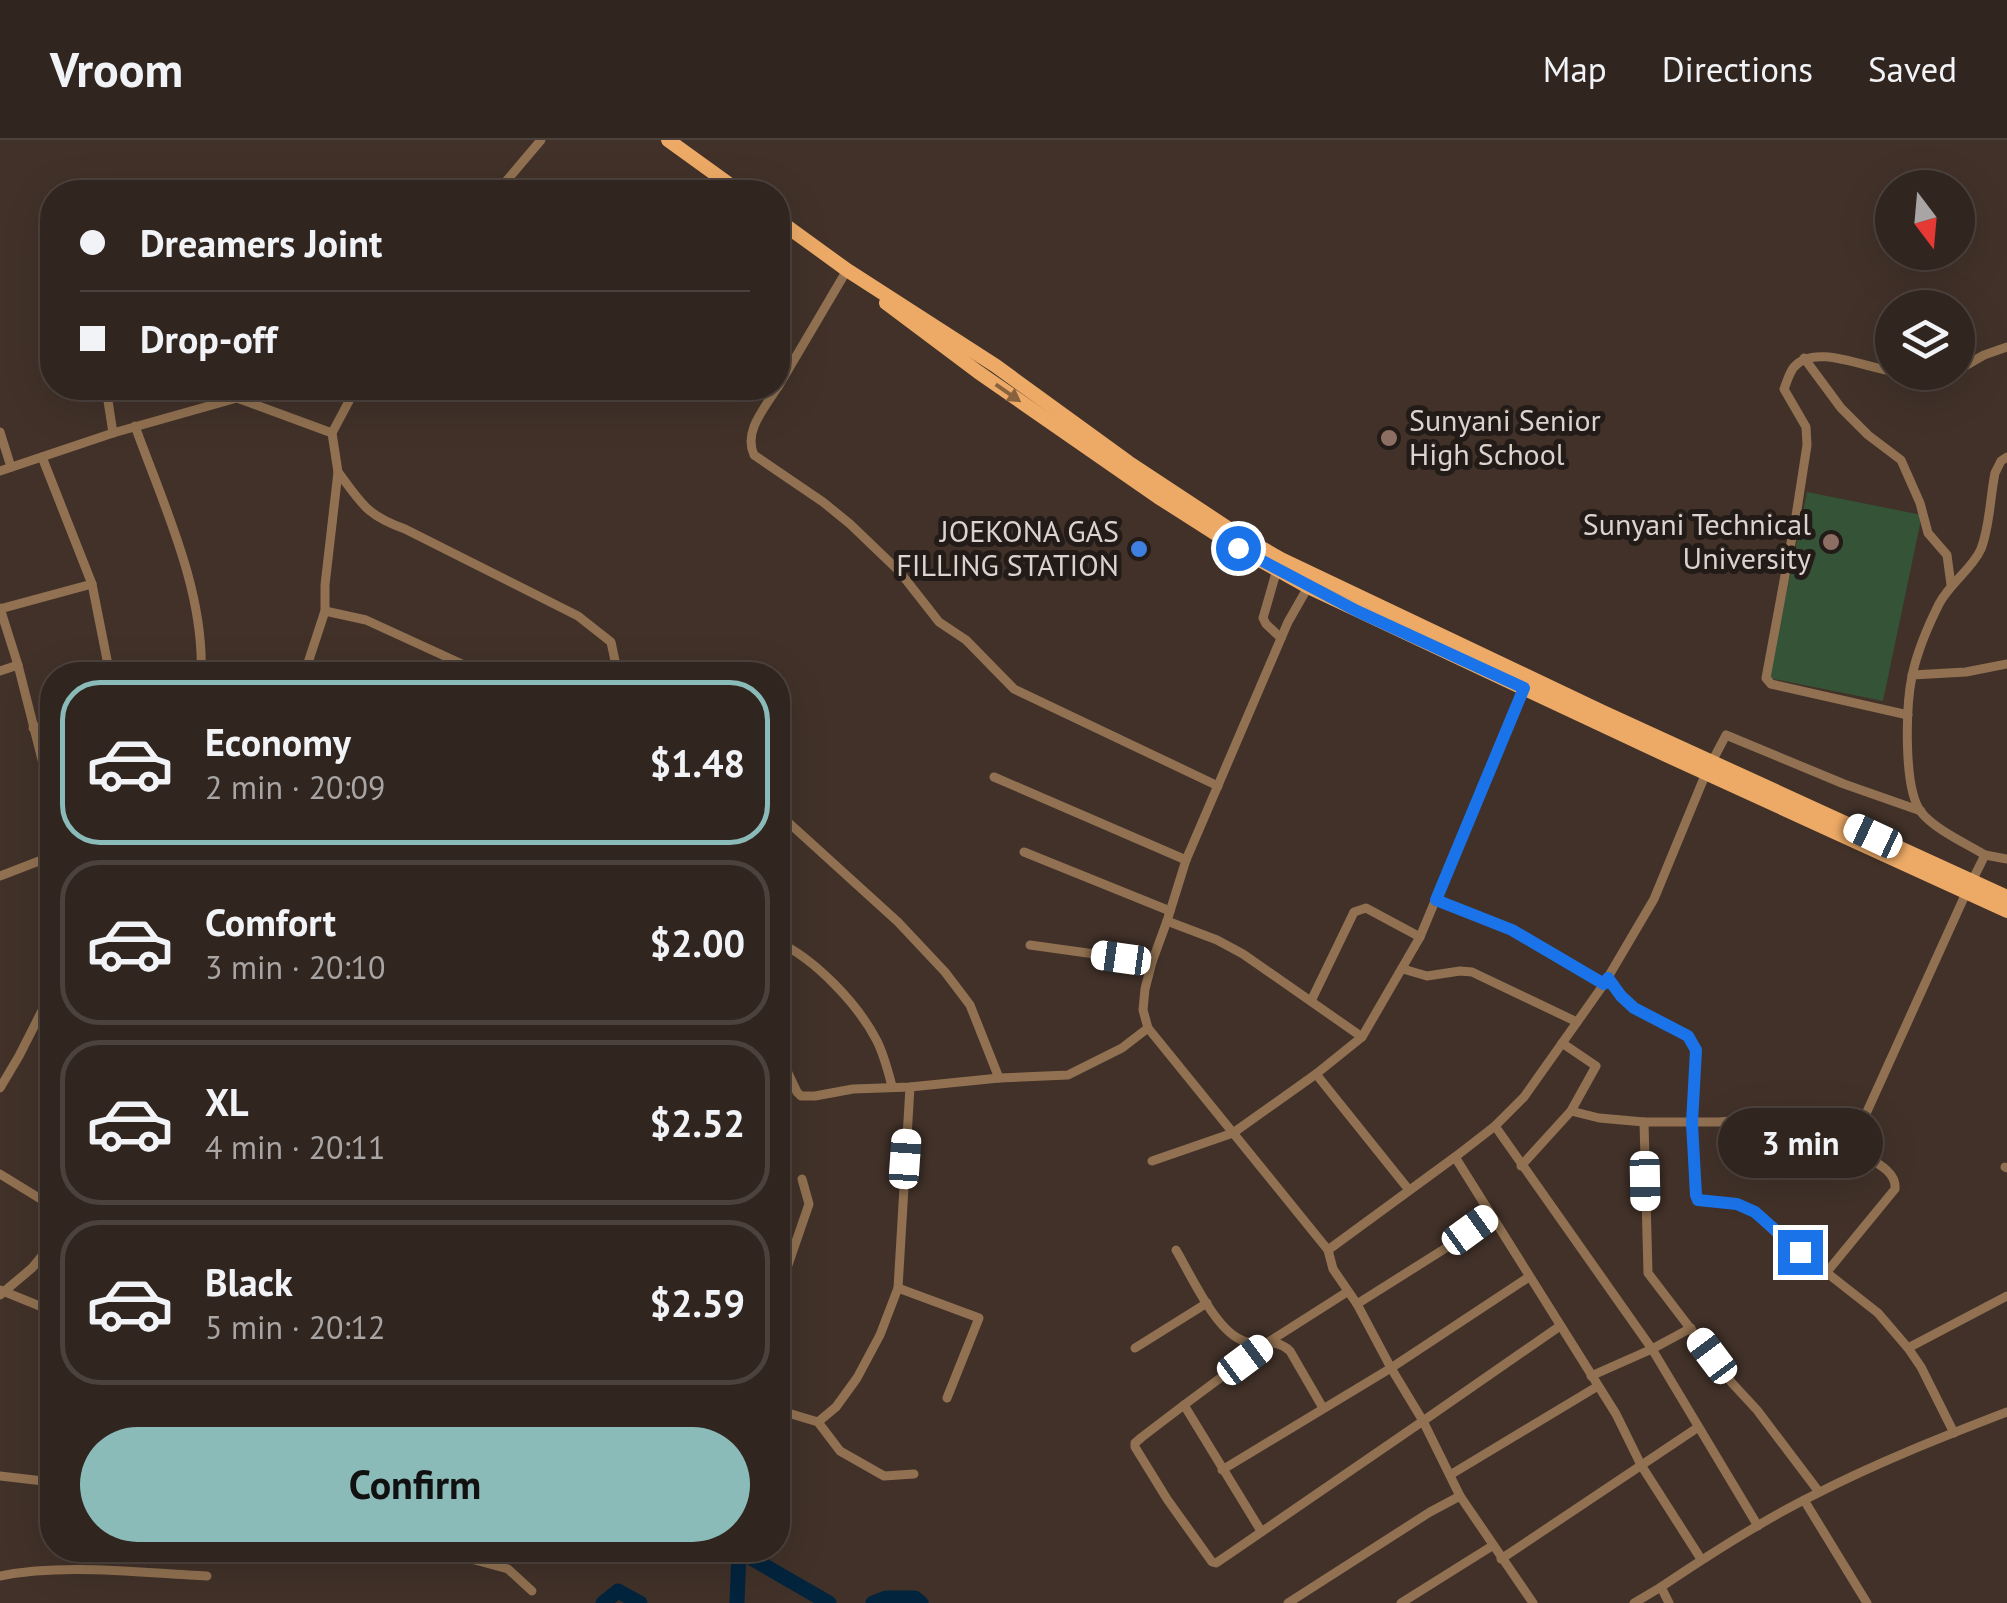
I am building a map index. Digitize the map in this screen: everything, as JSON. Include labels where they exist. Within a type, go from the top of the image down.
[{"type":"main road","points":[[668,140],[723,180]]},
{"type":"main road","points":[[790,229],[900,314],[1158,497],[1279,564],[1603,712],[1710,767]]},
{"type":"main road","points":[[1279,564],[1308,587],[1969,887],[2007,911]]},
{"type":"main road","points":[[1969,887],[2007,897]]},
{"type":"street","points":[[506,180],[540,140]]},
{"type":"street","points":[[790,367],[847,270]]},
{"type":"street","points":[[1975,360],[2007,346]]},
{"type":"street","points":[[1875,367],[1817,355],[1804,358],[1792,369],[1784,389],[1806,427],[1806,444],[1766,678],[1771,684],[1908,716]]},
{"type":"street","points":[[1804,358],[1841,408],[1901,460],[1928,533],[1947,555],[1952,586]]},
{"type":"street","points":[[108,400],[113,433]]},
{"type":"street","points":[[0,432],[5,469],[214,400]]},
{"type":"street","points":[[257,400],[332,432]]},
{"type":"street","points":[[308,662],[325,611],[338,472],[332,432],[349,400]]},
{"type":"street","points":[[770,400],[750,434],[749,445],[754,455],[850,524],[898,571],[938,622],[966,640],[1014,689],[1218,786]]},
{"type":"street","points":[[135,426],[196,609],[201,662]]},
{"type":"street","points":[[2007,456],[1995,473],[1979,553],[1940,604],[1918,654],[1908,716],[1910,783],[1921,812],[1985,855],[2007,859]]},
{"type":"street","points":[[42,457],[92,584],[107,662]]},
{"type":"street","points":[[338,472],[364,509],[382,521],[578,616],[611,642],[615,662]]},
{"type":"street","points":[[1279,564],[1263,618],[1281,638]]},
{"type":"street","points":[[40,756],[0,608],[92,584]]},
{"type":"street","points":[[1308,587],[1281,638],[1186,860],[1152,962],[1143,1010],[1148,1028],[1328,1250],[1329,1262],[1357,1304],[1460,1496],[1530,1599],[1517,1603]]},
{"type":"street","points":[[325,611],[366,620],[458,662]]},
{"type":"street","points":[[1912,675],[1966,672],[2007,664]]},
{"type":"street","points":[[0,670],[18,665]]},
{"type":"street","points":[[1152,1161],[1234,1134],[1362,1037],[1420,937],[1524,688]]},
{"type":"street","points":[[32,728],[40,726]]},
{"type":"street","points":[[1328,1250],[1455,1158],[1524,1097],[1606,981],[1654,899],[1726,735],[1921,812]]},
{"type":"street","points":[[994,777],[1186,860]]},
{"type":"street","points":[[790,825],[898,922],[945,972],[970,1006],[999,1078]]},
{"type":"street","points":[[1024,852],[1243,954],[1362,1037]]},
{"type":"street","points":[[1826,1273],[1895,1189],[1894,1175],[1857,1151],[1855,1138],[1985,855]]},
{"type":"street","points":[[0,876],[40,861]]},
{"type":"street","points":[[1436,900],[1512,930],[1606,981],[1634,1008],[1688,1036],[1696,1050],[1692,1123],[1698,1200],[1737,1204],[1755,1212],[1878,1313],[1921,1367],[1954,1432]]},
{"type":"street","points":[[1311,1001],[1354,912],[1366,908],[1420,937]]},
{"type":"street","points":[[1030,945],[1152,962]]},
{"type":"street","points":[[790,950],[824,974],[864,1020],[877,1042],[892,1086]]},
{"type":"street","points":[[1403,969],[1427,976],[1472,972],[1577,1022]]},
{"type":"street","points":[[0,1088],[40,1015]]},
{"type":"street","points":[[790,1077],[801,1096],[814,1096],[853,1088],[1068,1074],[1122,1048],[1148,1028]]},
{"type":"street","points":[[1521,1166],[1570,1112],[1596,1066],[1562,1043]]},
{"type":"street","points":[[1316,1074],[1409,1190]]},
{"type":"street","points":[[818,1422],[857,1378],[880,1335],[898,1288],[910,1086]]},
{"type":"street","points":[[1570,1112],[1626,1122],[1754,1119],[1822,1142],[1854,1146]]},
{"type":"street","points":[[1644,1122],[1648,1274],[1818,1492]]},
{"type":"street","points":[[1495,1126],[1652,1349],[1758,1526]]},
{"type":"street","points":[[1455,1158],[1616,1414],[1641,1466],[1702,1560]]},
{"type":"street","points":[[0,1174],[40,1199]]},
{"type":"street","points":[[790,1260],[810,1204],[802,1179]]},
{"type":"street","points":[[1357,1304],[1491,1215]]},
{"type":"street","points":[[1176,1250],[1207,1303],[1234,1337],[1250,1343],[1283,1344],[1323,1408]]},
{"type":"street","points":[[1,1292],[40,1258]]},
{"type":"street","points":[[1222,1470],[1391,1368],[1529,1277]]},
{"type":"street","points":[[898,1288],[979,1318],[946,1398]]},
{"type":"street","points":[[1,1292],[40,1307]]},
{"type":"street","points":[[1347,1292],[1270,1342],[1135,1443],[1152,1476],[1212,1562],[1216,1563],[1560,1326]]},
{"type":"street","points":[[1908,1348],[2007,1296]]},
{"type":"street","points":[[1135,1348],[1207,1303]]},
{"type":"street","points":[[1591,1376],[1691,1328]]},
{"type":"street","points":[[1450,1475],[1598,1386]]},
{"type":"street","points":[[1184,1405],[1260,1530]]},
{"type":"street","points":[[1634,1603],[1818,1492],[2007,1412]]},
{"type":"street","points":[[790,1414],[818,1422],[840,1451],[884,1476],[914,1474]]},
{"type":"street","points":[[1501,1559],[1698,1428]]},
{"type":"street","points":[[0,1476],[40,1481]]},
{"type":"street","points":[[1288,1603],[1460,1496]]},
{"type":"street","points":[[1804,1500],[1867,1603]]},
{"type":"street","points":[[1402,1603],[1492,1546]]},
{"type":"street","points":[[484,1562],[508,1569],[532,1591]]},
{"type":"street","points":[[0,1576],[29,1570],[65,1570],[207,1576]]},
{"type":"street","points":[[1661,1587],[1669,1603]]},
{"type":"green space","points":[[1807,492],[1922,515],[1883,701],[1769,678]]},
{"type":"waterway","points":[[737,1603],[739,1562]]},
{"type":"waterway","points":[[758,1562],[829,1603]]},
{"type":"waterway","points":[[603,1603],[618,1591],[640,1603]]},
{"type":"waterway","points":[[873,1603],[886,1598],[915,1598],[921,1603]]},
{"type":"place","name":"Sunyani Senior High School","points":[[1389,438]]},
{"type":"place","name":"Sunyani Technical University","points":[[1831,542]]},
{"type":"place","name":"JOEKONA GAS FILLING STATION","points":[[1139,549]]},
{"type":"route","points":[[1238,548],[1357,611],[1524,688],[1436,900],[1512,930],[1604,984],[1608,978],[1634,1008],[1688,1036],[1696,1050],[1692,1123],[1698,1200],[1737,1204],[1755,1212],[1800,1252]]}]
